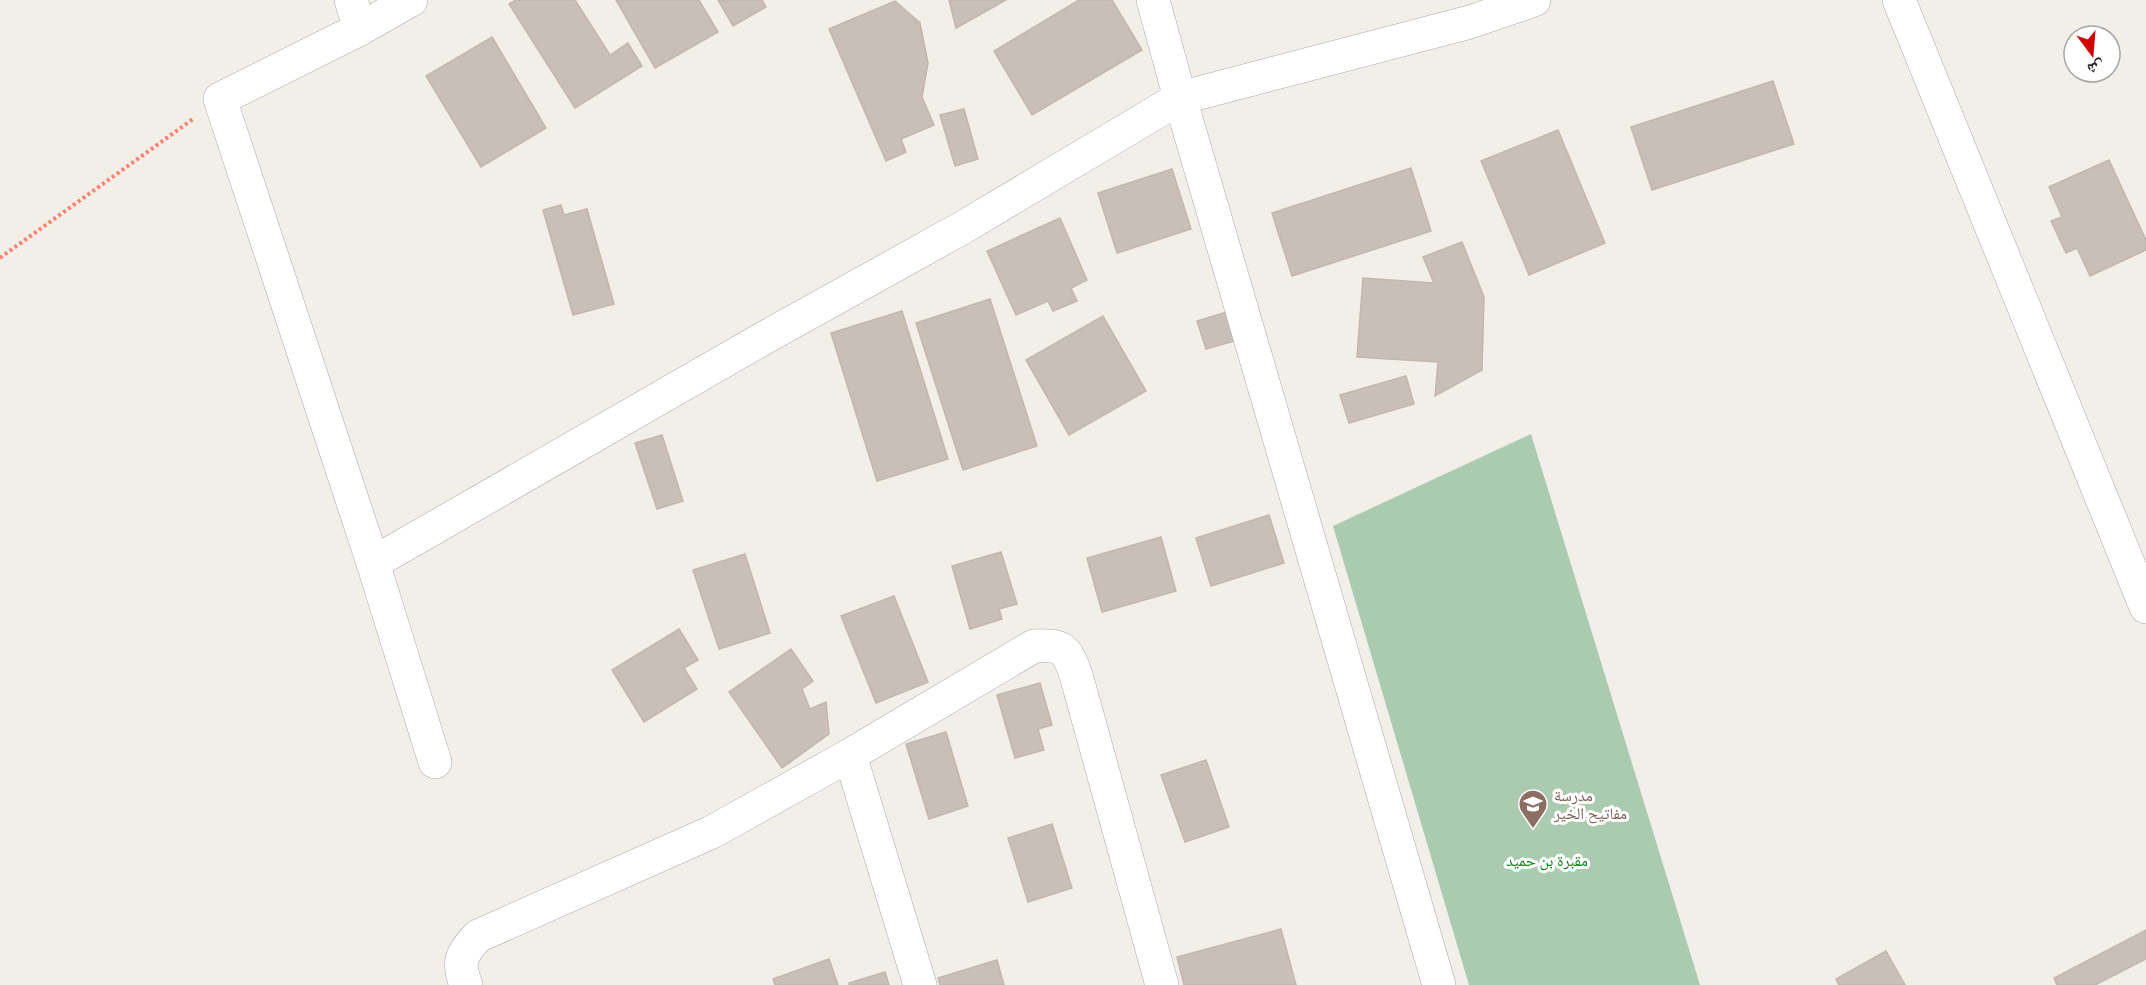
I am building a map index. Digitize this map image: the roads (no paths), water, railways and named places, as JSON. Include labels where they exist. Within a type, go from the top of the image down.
[{"type":"street","points":[[411,0],[356,15],[220,99],[373,563],[435,762]]},
{"type":"street","points":[[1153,0],[1440,985]]},
{"type":"street","points":[[373,563],[764,338],[962,228],[1180,98],[1470,22],[1534,0]]},
{"type":"street","points":[[1899,0],[2146,607]]},
{"type":"street","points":[[466,985],[460,968],[466,949],[478,936],[712,832],[850,755],[1034,646],[1056,645],[1069,655],[1162,985]]},
{"type":"street","points":[[850,755],[920,985]]},
{"type":"place","name":"مدرسة مفاتيح الخير","points":[[1533,830]]},
{"type":"park label","name":"مقبرة بن حميد","points":[[1547,860]]}]
